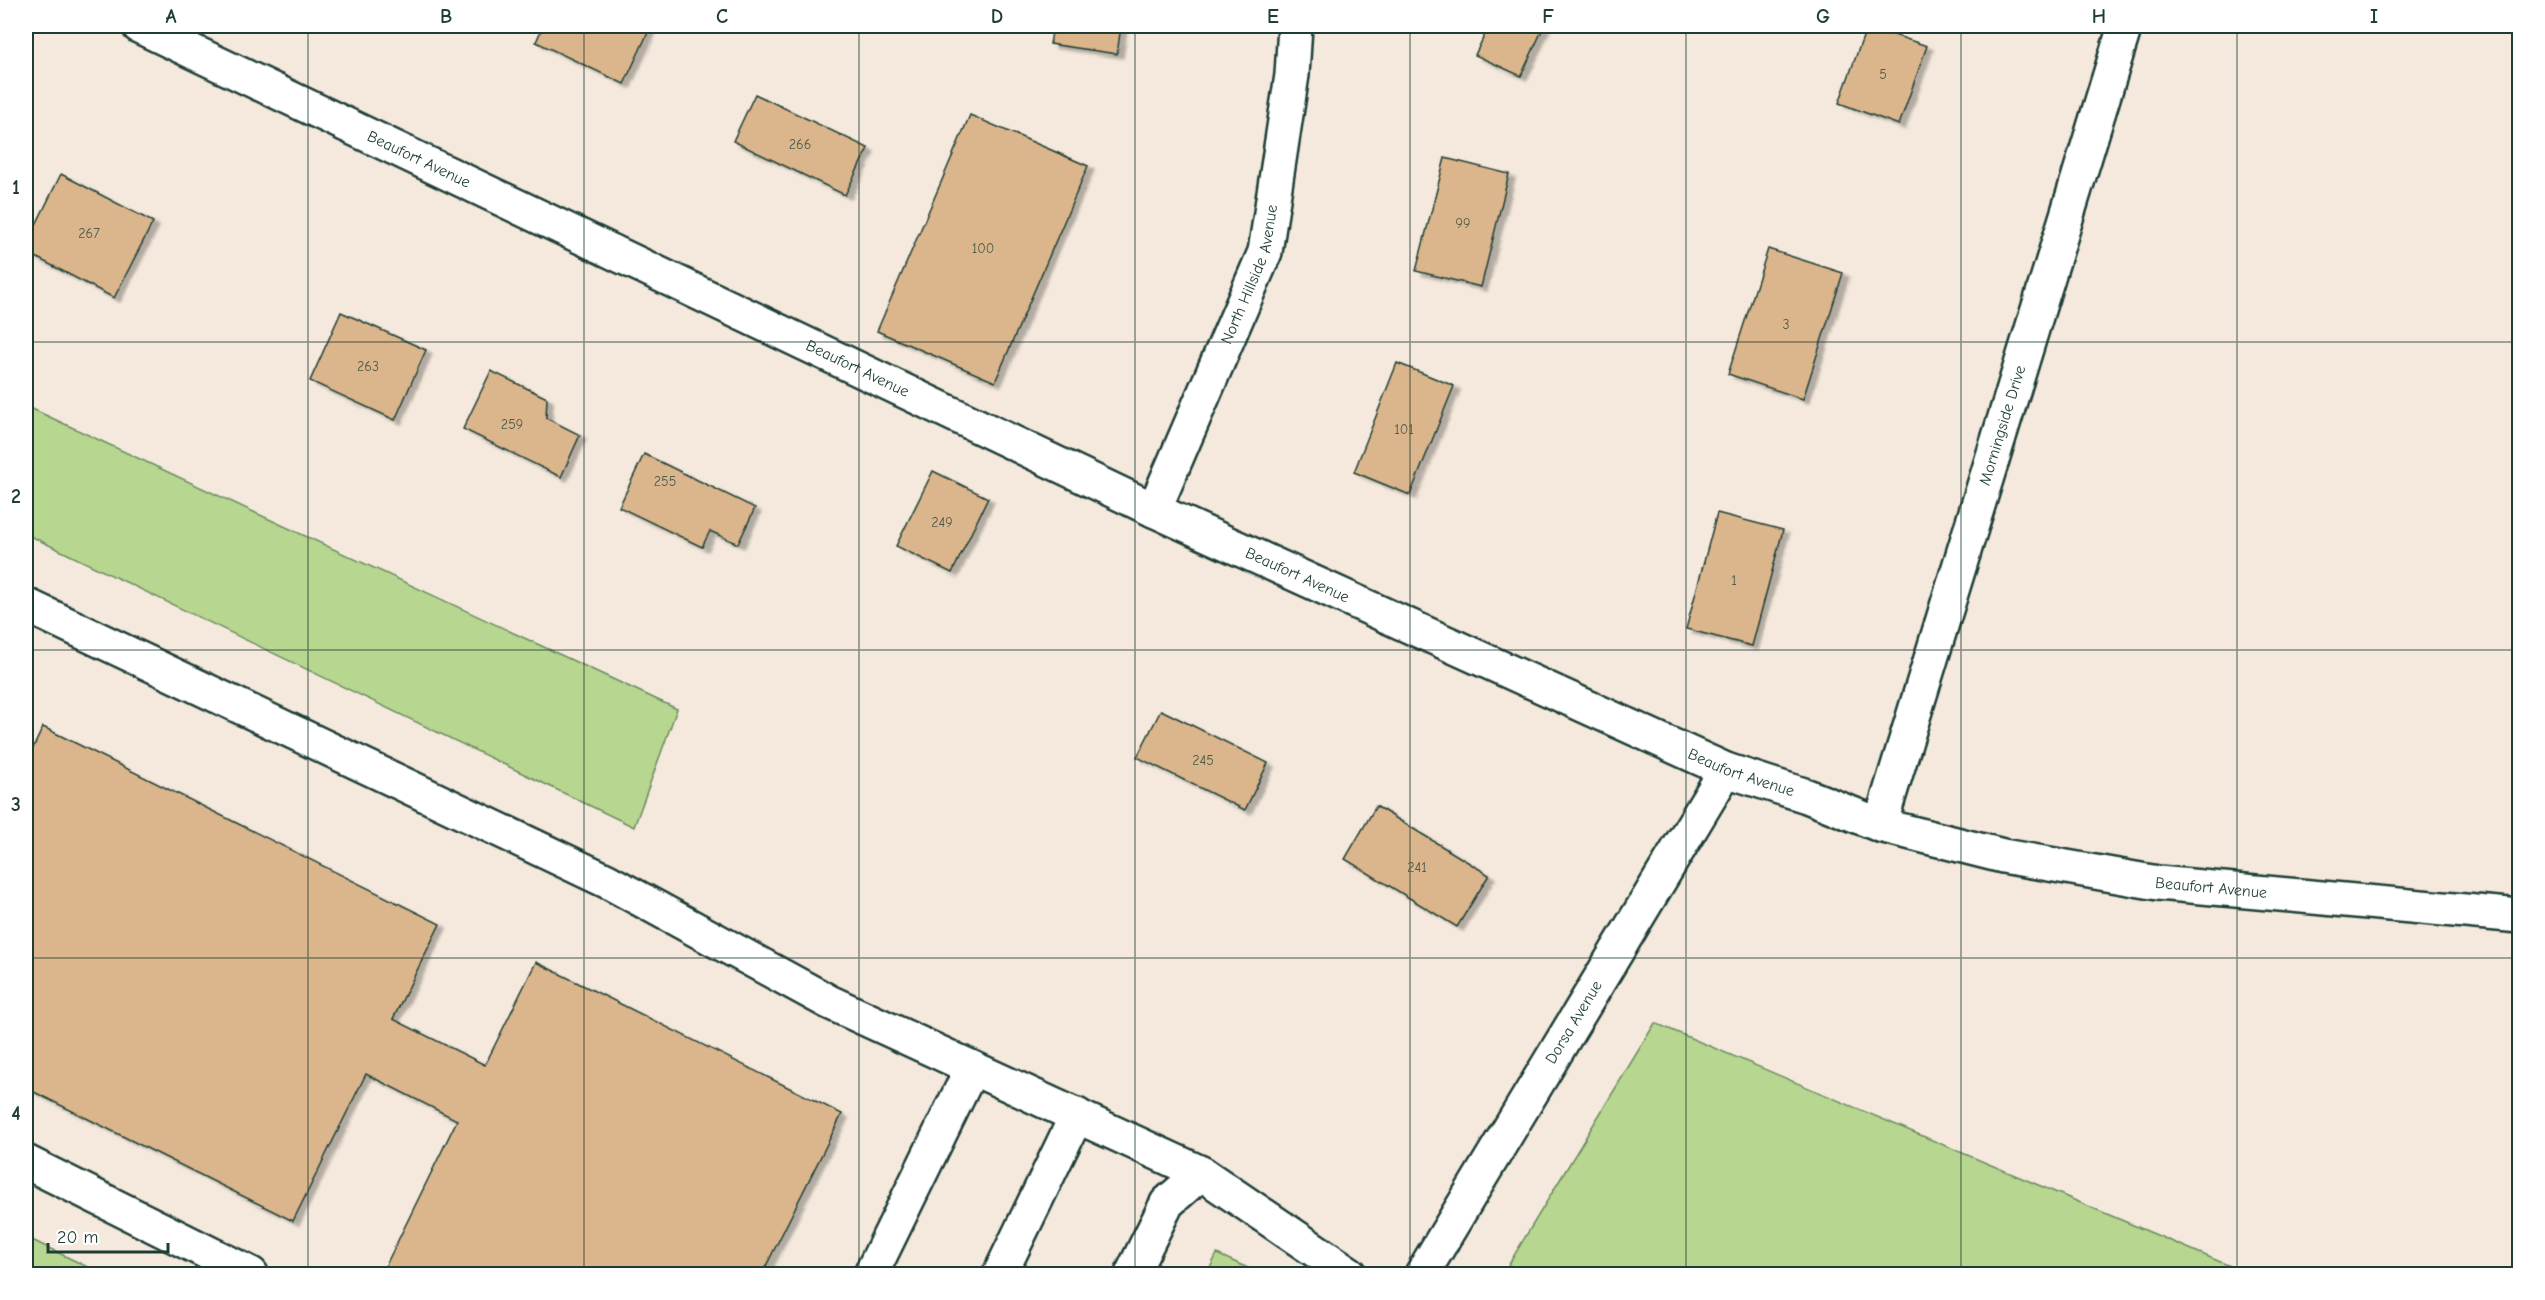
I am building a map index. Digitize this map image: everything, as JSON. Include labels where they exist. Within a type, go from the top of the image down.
[{"type":"street","name":"Beaufort Avenue","points":[[139,26],[1154,510],[1726,770],[1807,796],[1880,825],[2003,856],[2158,884],[2520,916]]},
{"type":"street","name":"North Hillside Avenue","points":[[1154,510],[1265,252],[1292,75],[1295,26]]},
{"type":"street","name":"Morningside Drive","points":[[1880,825],[2125,26]]},
{"type":"street","points":[[26,606],[607,881],[829,1002],[1202,1173],[1350,1275]]},
{"type":"street","name":"Dorsa Avenue","points":[[1422,1275],[1726,770]]},
{"type":"street","points":[[871,1275],[972,1068]]},
{"type":"street","points":[[1000,1275],[1077,1114]]},
{"type":"street","points":[[26,1162],[251,1275]]},
{"type":"street","points":[[1132,1275],[1167,1203],[1202,1173]]},
{"type":"green space","points":[[26,406],[677,709],[634,827],[26,534]]},
{"type":"green space","points":[[1655,1023],[2249,1274],[1534,1274],[1507,1267]]},
{"type":"green space","points":[[26,1237],[102,1274],[26,1274]]},
{"type":"green space","points":[[1217,1254],[1261,1274],[1207,1274]]},
{"type":"building","points":[[543,26],[651,26],[624,84],[536,42]]},
{"type":"building","points":[[1053,26],[1121,26],[1117,54],[1050,44]]},
{"type":"building","points":[[1489,26],[1544,26],[1521,76],[1475,55]]},
{"type":"building","points":[[1867,26],[1927,46],[1899,125],[1839,103]]},
{"type":"building","points":[[755,94],[868,148],[845,195],[733,141]]},
{"type":"building","points":[[970,115],[1088,166],[995,382],[877,331]]},
{"type":"building","points":[[1445,158],[1509,174],[1481,287],[1416,271]]},
{"type":"building","points":[[61,174],[153,222],[114,298],[26,252],[26,245]]},
{"type":"building","points":[[1768,249],[1843,273],[1803,399],[1728,374]]},
{"type":"building","points":[[341,312],[426,350],[395,420],[310,381]]},
{"type":"building","points":[[1397,363],[1454,386],[1410,495],[1354,472]]},
{"type":"building","points":[[491,371],[547,398],[546,418],[580,435],[561,477],[463,429]]},
{"type":"building","points":[[644,454],[755,508],[738,544],[710,531],[702,547],[619,507]]},
{"type":"building","points":[[933,471],[988,498],[952,573],[896,546]]},
{"type":"building","points":[[1717,513],[1783,530],[1752,646],[1686,629]]},
{"type":"building","points":[[1161,710],[1268,763],[1245,810],[1137,757]]},
{"type":"building","points":[[43,727],[440,924],[393,1019],[485,1065],[536,962],[842,1114],[762,1274],[396,1274],[384,1269],[457,1120],[366,1074],[293,1221],[26,1088],[26,763]]},
{"type":"building","points":[[1376,806],[1489,875],[1457,927],[1345,859]]}]
